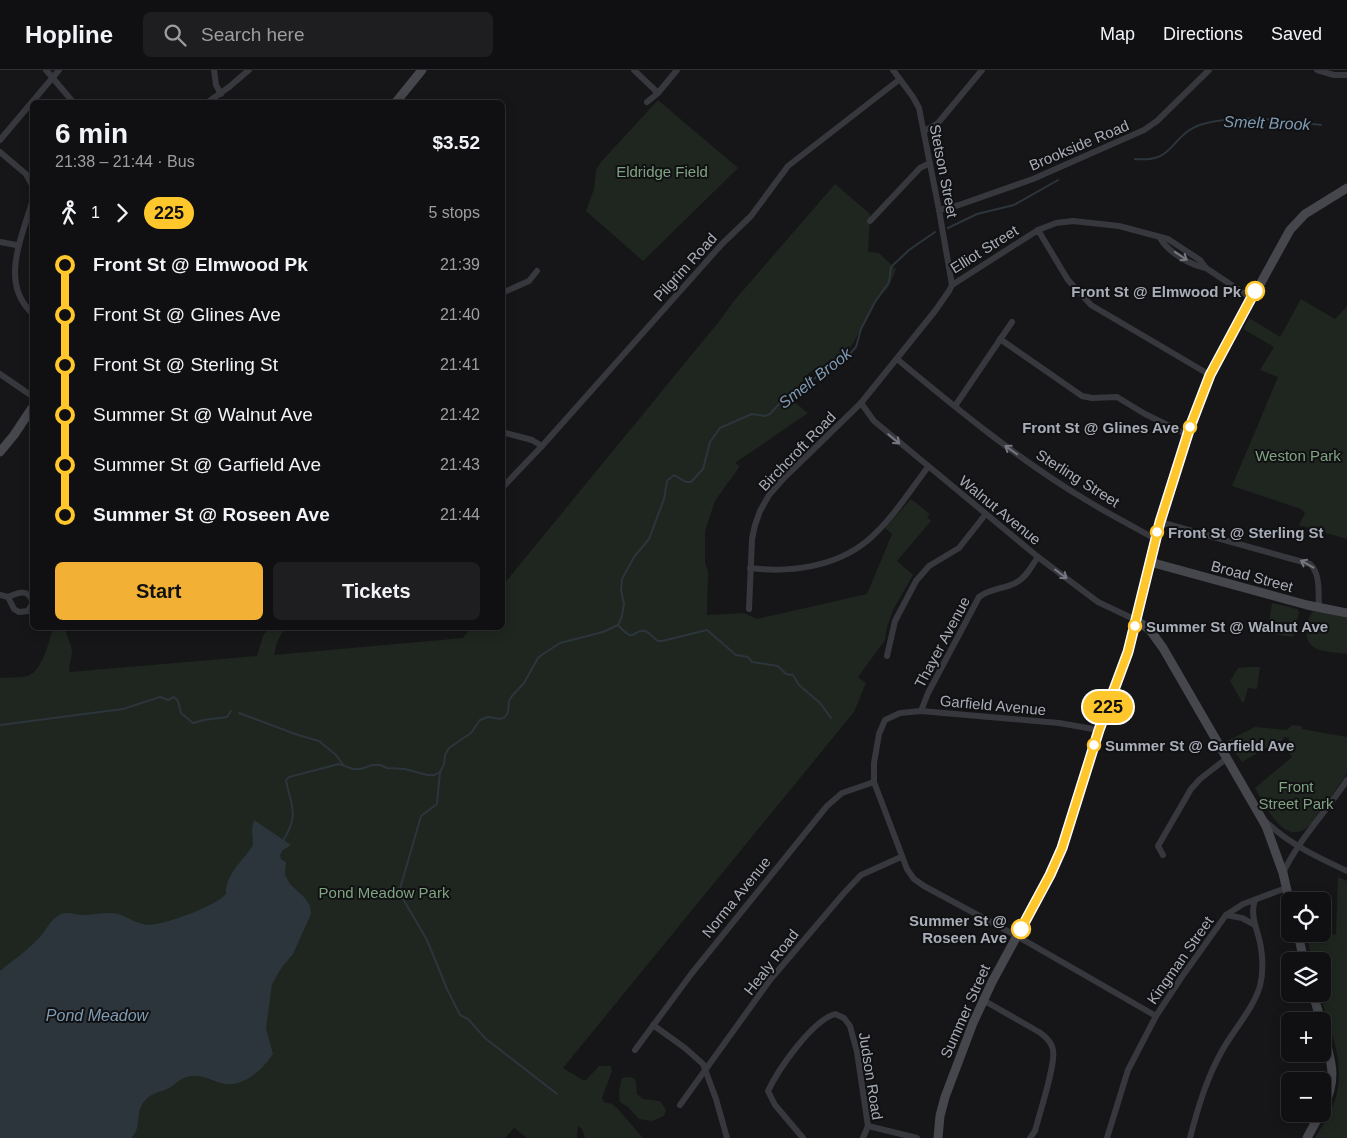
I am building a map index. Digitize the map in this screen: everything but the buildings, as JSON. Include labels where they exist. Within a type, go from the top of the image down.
[{"type":"street","points":[[46,70],[72,100]]},
{"type":"street","points":[[34,100],[59,70]]},
{"type":"street","points":[[214,70],[216,85],[221,94]]},
{"type":"street","points":[[211,100],[249,70]]},
{"type":"street","points":[[398,100],[422,70]]},
{"type":"street","points":[[634,70],[658,93]]},
{"type":"street","points":[[646,102],[658,93],[677,70]]},
{"type":"street","name":"Stetson Street","points":[[892,70],[917,104],[924,131],[952,285]]},
{"type":"street","points":[[924,131],[938,123],[982,70]]},
{"type":"street","name":"Brookside Road","points":[[939,210],[959,205],[1033,179],[1144,130],[1157,121],[1208,70]]},
{"type":"street","points":[[1317,70],[1334,75],[1347,75]]},
{"type":"street","name":"Pilgrim Road","points":[[505,485],[722,244],[752,216],[788,166],[900,80]]},
{"type":"street","points":[[0,140],[30,104]]},
{"type":"street","points":[[0,152],[26,174],[30,181]]},
{"type":"street","points":[[870,221],[920,168],[930,163]]},
{"type":"street","name":"Summer Street","points":[[938,1138],[944,1097],[983,1000],[1050,875],[1062,848],[1099,730],[1128,652],[1160,522],[1188,435],[1210,375],[1251,298],[1296,222],[1305,214],[1347,188]]},
{"type":"street","points":[[30,207],[10,266],[11,282],[19,300],[30,311]]},
{"type":"street","points":[[1038,230],[1056,222],[1073,222],[1120,226],[1168,239],[1200,260],[1206,268],[1251,298]]},
{"type":"street","name":"Elliot Street","points":[[861,403],[950,291],[952,285],[1038,230],[1068,280],[1091,305],[1210,375]]},
{"type":"street","points":[[0,242],[16,245]]},
{"type":"street","points":[[505,292],[529,281],[537,271]]},
{"type":"street","points":[[955,406],[1012,322]]},
{"type":"street","points":[[1000,339],[1082,396],[1092,398],[1111,396],[1124,400],[1145,414],[1188,435]]},
{"type":"street","name":"Sterling Street","points":[[897,359],[1003,444],[1066,488],[1156,539]]},
{"type":"street","points":[[0,374],[30,395]]},
{"type":"street","name":"Walnut Avenue","points":[[861,403],[874,421],[985,515],[1038,557],[1098,602],[1136,620]]},
{"type":"street","name":"Birchcroft Road","points":[[749,608],[751,548],[755,524],[760,511],[770,494],[784,478],[861,403]]},
{"type":"street","points":[[0,452],[30,411]]},
{"type":"street","points":[[505,433],[532,440],[542,446]]},
{"type":"street","points":[[750,568],[780,570],[815,565],[854,549],[879,530],[928,467]]},
{"type":"street","points":[[887,656],[895,621],[916,581],[929,566],[959,548],[985,515]]},
{"type":"street","points":[[1160,522],[1310,564],[1316,574],[1319,608]]},
{"type":"street","name":"Thayer Avenue","points":[[921,711],[928,693],[979,597],[990,591],[1018,582],[1038,557]]},
{"type":"street","name":"Broad Street","points":[[1150,562],[1319,608],[1347,613]]},
{"type":"street","points":[[8,598],[23,592],[30,595]]},
{"type":"street","points":[[0,595],[8,598],[14,609],[19,612],[28,611],[30,606]]},
{"type":"street","points":[[1136,620],[1156,637],[1262,818],[1275,848],[1287,892]]},
{"type":"street","name":"Garfield Avenue","points":[[874,782],[874,763],[879,734],[885,720],[900,713],[921,711],[1059,723],[1099,730]]},
{"type":"street","points":[[1163,855],[1158,846],[1191,789],[1200,779],[1228,758]]},
{"type":"street","points":[[1283,873],[1297,846],[1347,780]]},
{"type":"street","name":"Kingman Street","points":[[874,782],[901,857],[914,879],[1156,1016],[1226,915],[1243,904],[1286,888]]},
{"type":"street","name":"Norma Avenue","points":[[635,1050],[717,940],[826,806],[853,788],[874,782]]},
{"type":"street","points":[[1262,818],[1278,833],[1297,846],[1347,871]]},
{"type":"street","name":"Healy Road","points":[[680,1105],[770,980],[844,893],[861,875],[901,857]]},
{"type":"street","points":[[1190,1138],[1198,1108],[1215,1063],[1248,1010],[1259,987],[1262,960],[1255,925],[1255,900]]},
{"type":"street","points":[[1226,915],[1246,920],[1255,925]]},
{"type":"street","points":[[983,1000],[1039,1032],[1045,1036],[1052,1046],[1053,1057],[1050,1072],[1035,1131],[1030,1138]]},
{"type":"street","name":"Judson Road","points":[[803,1138],[775,1105],[768,1090],[798,1046],[826,1017],[835,1014],[844,1018],[850,1026],[857,1052],[868,1126],[863,1138]]},
{"type":"street","points":[[1107,1138],[1128,1070],[1156,1016]]},
{"type":"street","points":[[653,1025],[698,1058],[703,1064],[727,1138]]},
{"type":"street","points":[[1331,1059],[1333,1073],[1331,1090]]},
{"type":"street","points":[[1307,1138],[1316,1122]]},
{"type":"street","points":[[868,1126],[917,1138]]},
{"type":"green space","name":"Eldridge Field","points":[[658,100],[738,168],[643,261],[586,211],[594,189],[596,170],[601,162]]},
{"type":"green space","name":"Pond Meadow Park","points":[[835,184],[870,214],[868,252],[879,253],[896,269],[888,288],[878,298],[847,354],[809,373],[798,387],[793,401],[808,413],[735,463],[740,466],[715,501],[705,531],[705,563],[708,571],[707,615],[744,613],[757,619],[867,594],[892,534],[885,528],[911,499],[930,514],[927,517],[931,521],[897,561],[913,575],[893,610],[885,640],[858,677],[866,683],[854,712],[563,1068],[586,1080],[599,1066],[611,1066],[612,1071],[602,1098],[604,1102],[612,1104],[617,1108],[643,1138],[585,1138],[582,1129],[578,1126],[577,1138],[527,1138],[514,1128],[505,1138],[0,1138],[0,678],[25,677],[33,673],[45,655],[52,630],[65,630],[72,651],[70,672],[257,656],[267,630],[284,630],[277,642],[274,655],[463,638],[469,630],[505,630],[505,583],[733,302]]},
{"type":"green space","name":"Weston Park","points":[[1301,299],[1335,319],[1347,306],[1347,539],[1299,525],[1305,513],[1301,509],[1232,486],[1278,377],[1260,370],[1274,347],[1243,329],[1249,318],[1280,337]]},
{"type":"green space","points":[[1272,603],[1297,609],[1299,612],[1293,637],[1274,634],[1268,629]]},
{"type":"green space","points":[[1316,611],[1347,618],[1347,654],[1318,650],[1309,642],[1307,627],[1309,617],[1312,612]]},
{"type":"green space","points":[[1260,667],[1257,689],[1248,688],[1244,702],[1242,702],[1230,681],[1238,668]]},
{"type":"green space","name":"Front Street Park","points":[[1292,725],[1301,726],[1302,729],[1347,737],[1347,774],[1312,823],[1303,830],[1294,832],[1286,830],[1278,824],[1255,788],[1292,757],[1286,748],[1289,745],[1289,738],[1284,737],[1282,741],[1278,741],[1242,762],[1227,741],[1255,727],[1287,730]]},
{"type":"green space","points":[[1338,877],[1347,881],[1347,1138],[1315,1138],[1324,1122],[1331,1122],[1331,1109],[1335,1100],[1339,1073],[1338,1059],[1331,1032],[1331,1012],[1325,1012],[1322,1002],[1331,1002],[1331,952],[1310,952],[1308,942],[1331,942],[1331,935],[1336,934]]},
{"type":"green space","points":[[622,1078],[634,1078],[637,1094],[643,1099],[660,1101],[666,1110],[664,1116],[652,1121],[639,1119],[628,1107],[620,1102],[619,1093]]},
{"type":"water","name":"Pond Meadow","points":[[254,820],[291,845],[283,850],[280,855],[281,859],[286,862],[285,875],[290,884],[305,898],[310,906],[311,914],[293,954],[282,967],[272,984],[266,1028],[273,1054],[259,1070],[240,1082],[226,1084],[205,1077],[194,1076],[182,1079],[171,1087],[152,1095],[146,1099],[141,1107],[138,1126],[131,1138],[0,1138],[0,971],[34,943],[57,916],[64,913],[83,915],[114,913],[141,924],[150,925],[178,918],[221,899],[226,894],[232,874],[253,845],[252,829]]},
{"type":"waterway","name":"Smelt Brook","points":[[1135,159],[1159,157],[1192,129],[1217,121],[1247,118],[1321,125]]},
{"type":"waterway","name":"Smelt Brook","points":[[948,228],[977,214],[1014,205],[1058,180]]},
{"type":"waterway","name":"Smelt Brook","points":[[283,841],[293,817],[286,780],[289,777],[339,764],[353,769],[380,765],[387,768],[405,769],[427,775],[435,775],[440,772],[449,748],[471,733],[480,720],[488,717],[500,719],[505,717],[508,712],[509,701],[524,683],[538,658],[560,643],[603,632],[618,625],[624,604],[621,590],[622,579],[634,557],[649,539],[664,499],[667,481],[674,475],[686,482],[691,482],[703,469],[710,442],[720,428],[752,414],[765,416],[770,414],[795,390],[815,378],[829,366],[842,361],[849,355],[856,347],[861,329],[875,302],[889,282],[891,267],[909,250],[935,232]]},
{"type":"waterway","points":[[618,625],[628,634],[634,635],[645,631],[658,641],[707,630],[736,655],[748,657],[752,662],[778,666],[786,674],[793,675],[799,685],[820,703],[831,718]]},
{"type":"waterway","points":[[0,725],[123,709],[160,697],[168,700],[174,697],[178,701],[181,713],[193,723],[227,717],[231,711]]},
{"type":"waterway","points":[[239,713],[319,741],[336,755],[344,766]]},
{"type":"waterway","points":[[440,772],[437,804],[421,816],[399,892],[427,940],[460,1015],[468,1019],[485,1038],[557,1094]]},
{"type":"bus line","name":"225","points":[[1021,929],[1062,848],[1099,730],[1128,652],[1160,522],[1190,427],[1210,375],[1255,291]]},
{"type":"place","name":"Front St @ Elmwood Pk","points":[[1255,291]]},
{"type":"place","name":"Front St @ Glines Ave","points":[[1190,427]]},
{"type":"place","name":"Front St @ Sterling St","points":[[1157,532]]},
{"type":"place","name":"Summer St @ Walnut Ave","points":[[1135,626]]},
{"type":"place","name":"Summer St @ Garfield Ave","points":[[1094,745]]},
{"type":"place","name":"Summer St @ Roseen Ave","points":[[1021,929]]}]
